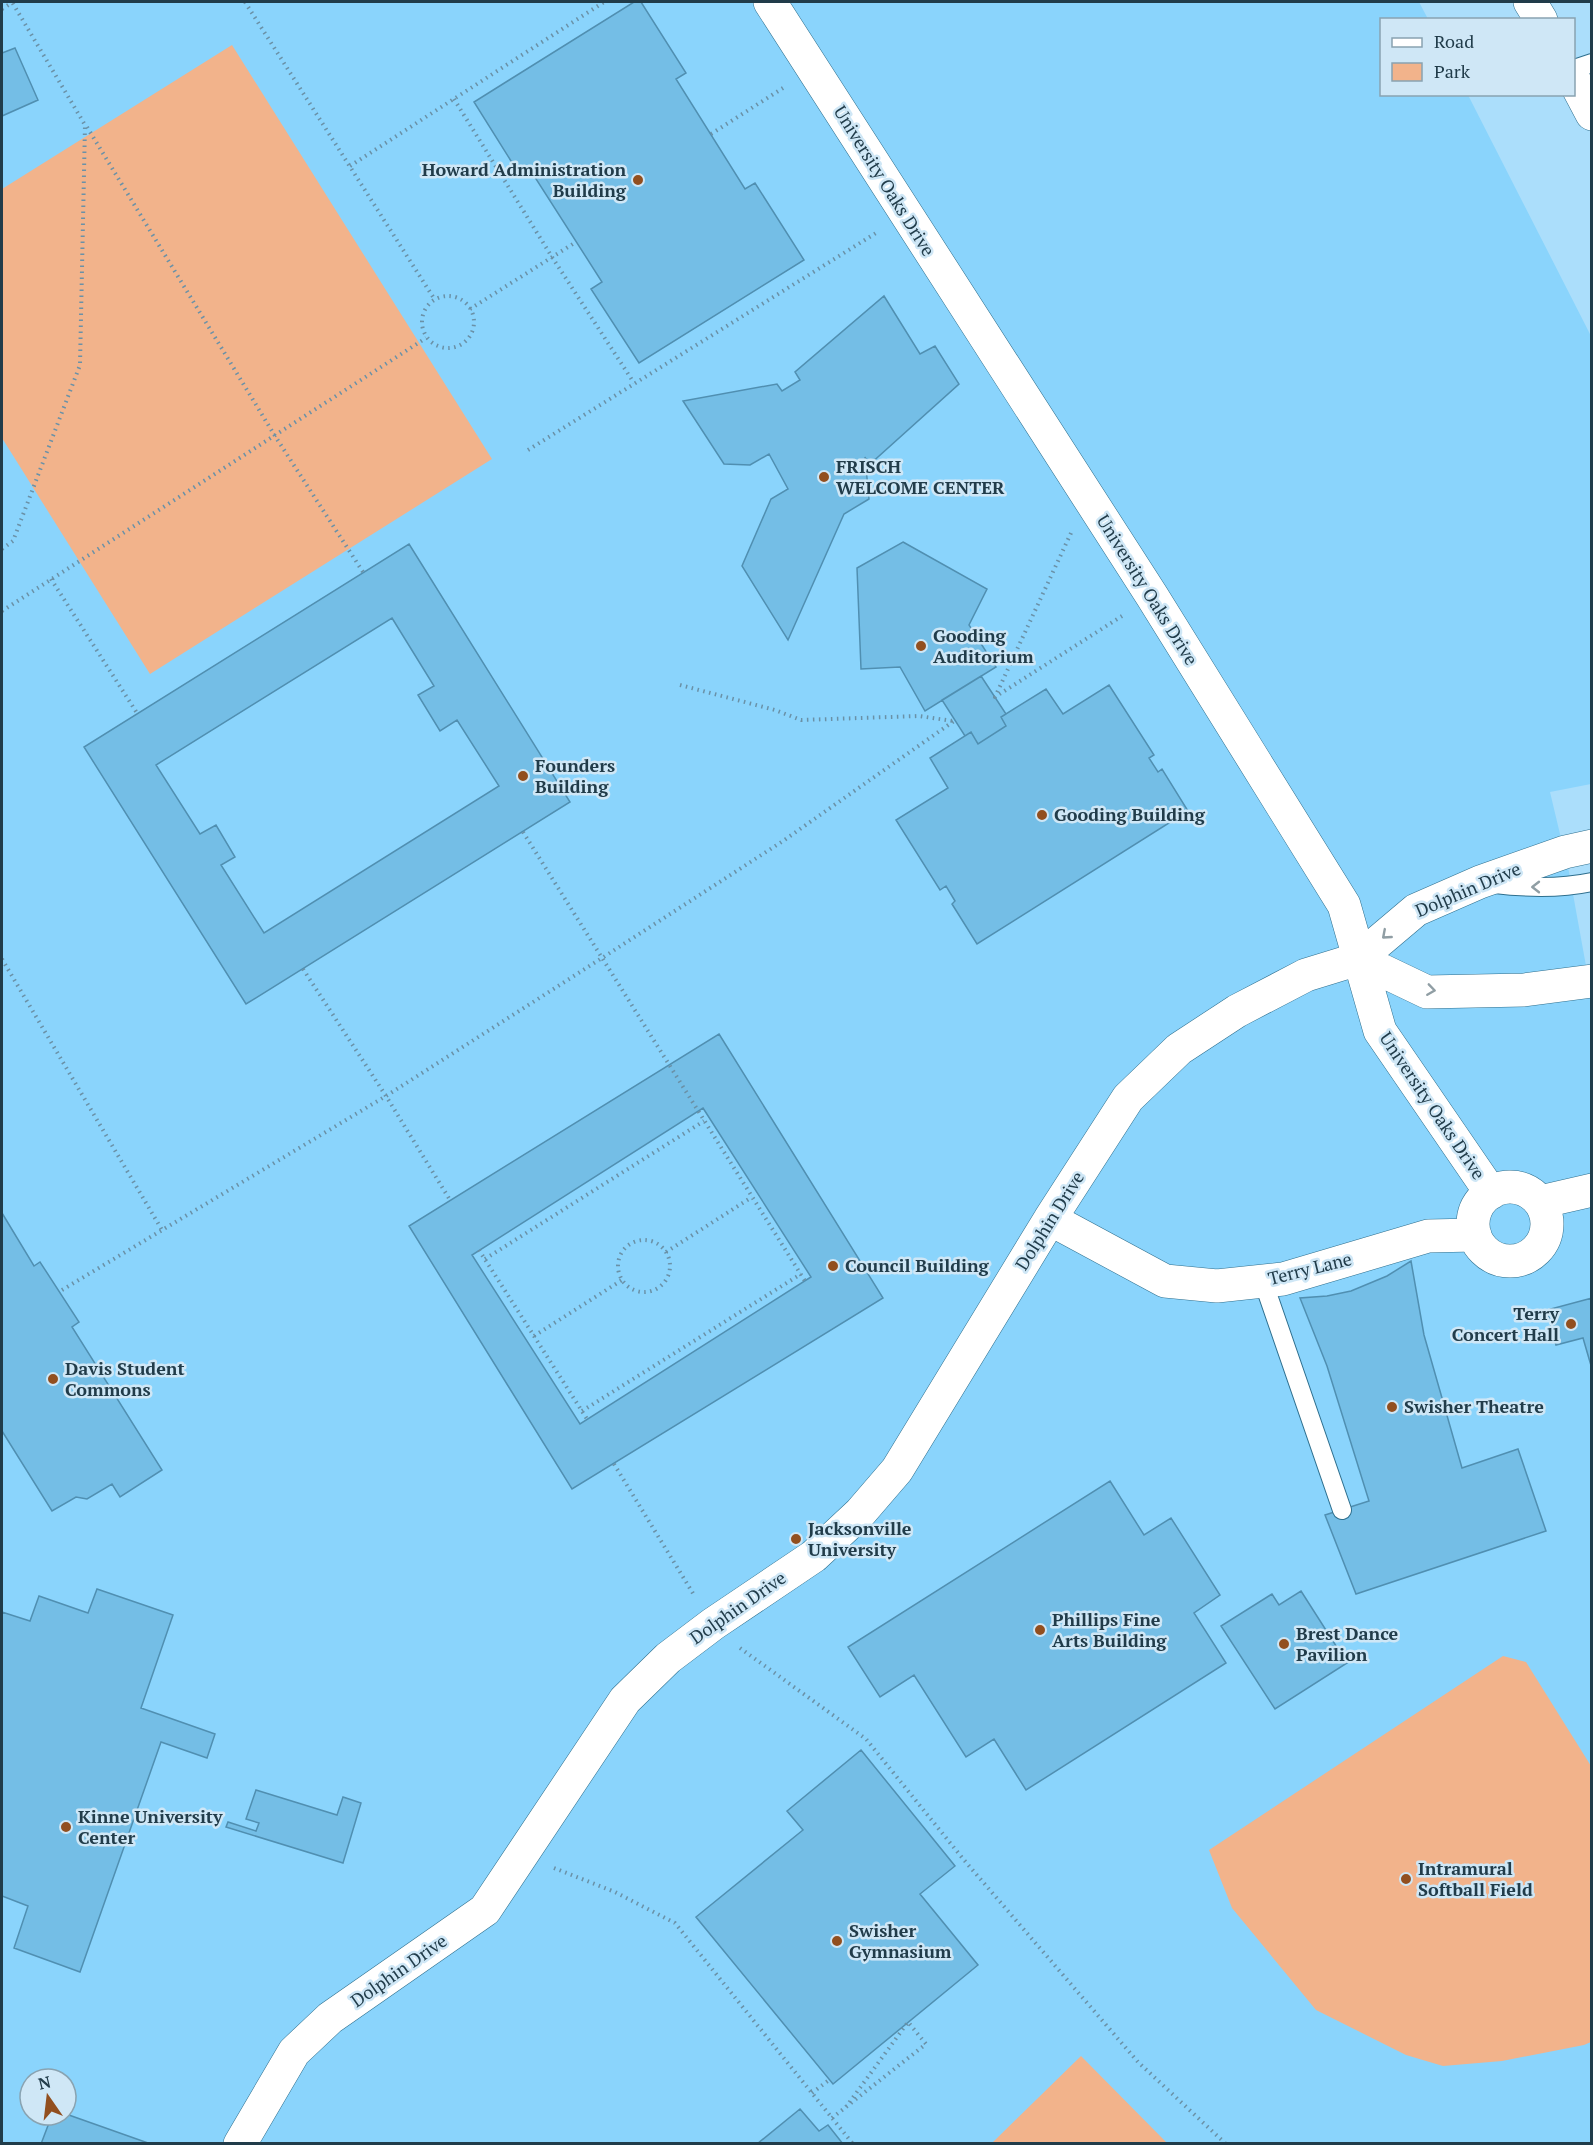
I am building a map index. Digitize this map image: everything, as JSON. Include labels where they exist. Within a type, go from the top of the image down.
[{"type":"street","name":"University Oaks Drive","points":[[770,2],[1152,596],[1344,905],[1380,1031],[1491,1193]]},
{"type":"street","points":[[1530,2],[1540,18]]},
{"type":"street","points":[[1575,82],[1592,114]]},
{"type":"street","name":"Dolphin Drive","points":[[240,2144],[294,2052],[330,2018],[485,1910],[625,1700],[668,1658],[712,1624],[814,1556],[861,1513],[897,1470],[1050,1219],[1128,1098],[1179,1049],[1237,1011],[1306,975],[1358,959],[1416,910],[1480,882],[1564,852],[1592,846]]},
{"type":"street","points":[[1358,959],[1427,992],[1524,990],[1592,981]]},
{"type":"street","points":[[1501,1188],[1522,1189],[1532,1194],[1540,1202],[1547,1224],[1540,1246],[1532,1254],[1510,1261],[1488,1254],[1480,1246],[1473,1223],[1475,1212],[1481,1201],[1491,1193],[1501,1188]]},
{"type":"street","points":[[1540,1202],[1592,1190]]},
{"type":"street","name":"Terry Lane","points":[[1050,1219],[1165,1281],[1217,1286],[1283,1279],[1428,1236],[1475,1235]]},
{"type":"lane","points":[[1575,69],[1592,63]]},
{"type":"lane","points":[[1480,882],[1530,888],[1571,887],[1592,882]]},
{"type":"lane","points":[[1263,1281],[1342,1510]]},
{"type":"path","points":[[2,9],[12,2],[275,436],[363,573]]},
{"type":"path","points":[[245,2],[435,300]]},
{"type":"path","points":[[350,166],[604,2]]},
{"type":"path","points":[[711,134],[780,90]]},
{"type":"path","points":[[454,99],[552,257],[634,383]]},
{"type":"path","points":[[2,549],[13,542],[80,365],[86,125]]},
{"type":"path","points":[[528,450],[882,230]]},
{"type":"path","points":[[470,309],[576,242]]},
{"type":"path","points":[[444,296],[461,299],[470,309],[474,322],[473,331],[462,345],[455,348],[439,347],[426,338],[422,321],[423,313],[435,300],[444,296]]},
{"type":"path","points":[[2,611],[426,338]]},
{"type":"path","points":[[1088,497],[995,697],[1152,596]]},
{"type":"path","points":[[51,579],[137,713]]},
{"type":"path","points":[[62,1290],[386,1096],[783,842],[954,721],[920,716],[801,720],[775,710],[680,685]]},
{"type":"path","points":[[523,832],[805,1281]]},
{"type":"path","points":[[2,959],[162,1230]]},
{"type":"path","points":[[303,969],[386,1096],[450,1200]]},
{"type":"path","points":[[485,1259],[704,1121]]},
{"type":"path","points":[[666,1252],[752,1197]]},
{"type":"path","points":[[637,1240],[653,1241],[666,1252],[669,1260],[667,1278],[654,1290],[636,1291],[622,1280],[618,1265],[624,1250],[630,1244],[637,1240]]},
{"type":"path","points":[[479,1250],[587,1419]]},
{"type":"path","points":[[582,1411],[801,1274]]},
{"type":"path","points":[[534,1336],[622,1280]]},
{"type":"path","points":[[614,1464],[712,1624],[747,1655],[866,1739],[964,1860],[1138,2062],[1226,2144]]},
{"type":"path","points":[[522,1855],[615,1892],[675,1923],[853,2144]]},
{"type":"path","points":[[832,2118],[846,2107],[926,2044],[908,2022],[846,2107]]},
{"type":"path","points":[[812,2093],[829,2080]]},
{"type":"path","points":[[837,2137],[843,2132]]},
{"type":"shaded area","name":"Jacksonville University","points":[[2,2],[1419,2],[1427,18],[1380,18],[1380,96],[1469,96],[1591,336],[1591,784],[1550,792],[1569,872],[1592,999],[1591,2143],[2,2144]]},
{"type":"green space","points":[[232,45],[492,459],[150,674],[2,438],[2,189]]},
{"type":"green space","name":"Intramural Softball Field","points":[[1503,1656],[1526,1662],[1591,1766],[1591,2042],[1502,2061],[1443,2066],[1406,2055],[1316,2010],[1232,1908],[1209,1850]]},
{"type":"green space","points":[[1081,2056],[1167,2143],[992,2143]]},
{"type":"building","name":"Howard Administration Building","points":[[634,2],[641,2],[686,73],[676,79],[745,189],[755,183],[804,260],[639,363],[591,289],[602,282],[531,171],[521,177],[474,102]]},
{"type":"building","points":[[15,48],[38,100],[2,116],[2,53]]},
{"type":"building","name":"FRISCH WELCOME CENTER","points":[[884,296],[920,354],[935,346],[959,384],[869,465],[865,457],[869,499],[844,514],[788,640],[742,566],[771,499],[788,489],[769,454],[750,465],[724,464],[683,401],[777,384],[782,391],[800,380],[795,372]]},
{"type":"building","name":"Gooding Auditorium","points":[[903,542],[987,589],[969,625],[996,667],[925,711],[900,667],[861,669],[857,568]]},
{"type":"building","name":"Founders Building","points":[[409,544],[570,802],[246,1004],[84,747]],"holes":[[[392,618],[434,686],[418,695],[440,731],[457,720],[499,786],[264,933],[221,865],[235,857],[216,825],[200,834],[156,765]]]},
{"type":"building","points":[[981,676],[1006,714],[1001,717],[1006,726],[978,744],[971,732],[965,736],[942,700]]},
{"type":"building","name":"Gooding Building","points":[[1109,685],[1154,755],[1149,758],[1158,772],[1162,769],[1188,811],[977,944],[952,904],[955,901],[946,886],[940,890],[896,820],[948,788],[930,758],[971,732],[978,744],[1006,726],[1001,717],[1046,689],[1063,714]]},
{"type":"building","name":"Council Building","points":[[719,1034],[883,1298],[572,1489],[409,1226]],"holes":[[[703,1108],[811,1277],[580,1424],[472,1255]]]},
{"type":"building","name":"Davis Student Commons","points":[[2,1213],[34,1266],[40,1262],[79,1322],[72,1327],[162,1470],[120,1497],[112,1484],[87,1499],[76,1497],[52,1511],[2,1431]]},
{"type":"building","name":"Swisher Theatre","points":[[1411,1261],[1424,1335],[1462,1468],[1518,1449],[1546,1531],[1356,1594],[1325,1515],[1369,1501],[1327,1366],[1300,1298],[1351,1291],[1387,1276]]},
{"type":"building","name":"Terry Concert Hall","points":[[1592,1298],[1592,1369],[1583,1338],[1556,1345],[1547,1310]]},
{"type":"building","name":"Phillips Fine Arts Building","points":[[1110,1481],[1144,1535],[1171,1518],[1220,1595],[1194,1613],[1226,1663],[1026,1790],[994,1739],[966,1757],[914,1675],[880,1697],[848,1647]]},
{"type":"building","name":"Kinne University Center","points":[[97,1589],[173,1615],[141,1708],[215,1734],[207,1758],[161,1742],[80,1972],[14,1948],[28,1906],[2,1896],[2,1612],[30,1621],[39,1596],[88,1613]]},
{"type":"building","name":"Brest Dance Pavilion","points":[[1301,1591],[1347,1663],[1275,1709],[1221,1626],[1272,1594],[1279,1605]]},
{"type":"building","name":"Swisher Gymnasium","points":[[861,1750],[955,1866],[920,1894],[978,1965],[833,2084],[696,1917],[803,1830],[787,1811]]},
{"type":"building","points":[[256,1790],[337,1815],[343,1797],[361,1803],[343,1863],[226,1827],[228,1822],[256,1831],[259,1823],[246,1819]]},
{"type":"building","points":[[800,2109],[819,2131],[828,2125],[843,2144],[757,2144]]},
{"type":"building","points":[[78,2118],[148,2143],[41,2144],[47,2127],[78,2127]]},
{"type":"place","name":"Howard Administration Building","points":[[638,180]]},
{"type":"place","name":"FRISCH WELCOME CENTER","points":[[824,477]]},
{"type":"place","name":"Gooding Auditorium","points":[[921,646]]},
{"type":"place","name":"Founders Building","points":[[523,776]]},
{"type":"place","name":"Gooding Building","points":[[1042,815]]},
{"type":"place","name":"Council Building","points":[[833,1266]]},
{"type":"place","name":"Terry Concert Hall","points":[[1571,1324]]},
{"type":"place","name":"Davis Student Commons","points":[[53,1379]]},
{"type":"place","name":"Swisher Theatre","points":[[1392,1407]]},
{"type":"place","name":"Jacksonville University","points":[[796,1539]]},
{"type":"place","name":"Phillips Fine Arts Building","points":[[1040,1630]]},
{"type":"place","name":"Brest Dance Pavilion","points":[[1284,1644]]},
{"type":"place","name":"Kinne University Center","points":[[66,1827]]},
{"type":"place","name":"Intramural Softball Field","points":[[1406,1879]]},
{"type":"place","name":"Swisher Gymnasium","points":[[837,1941]]}]
